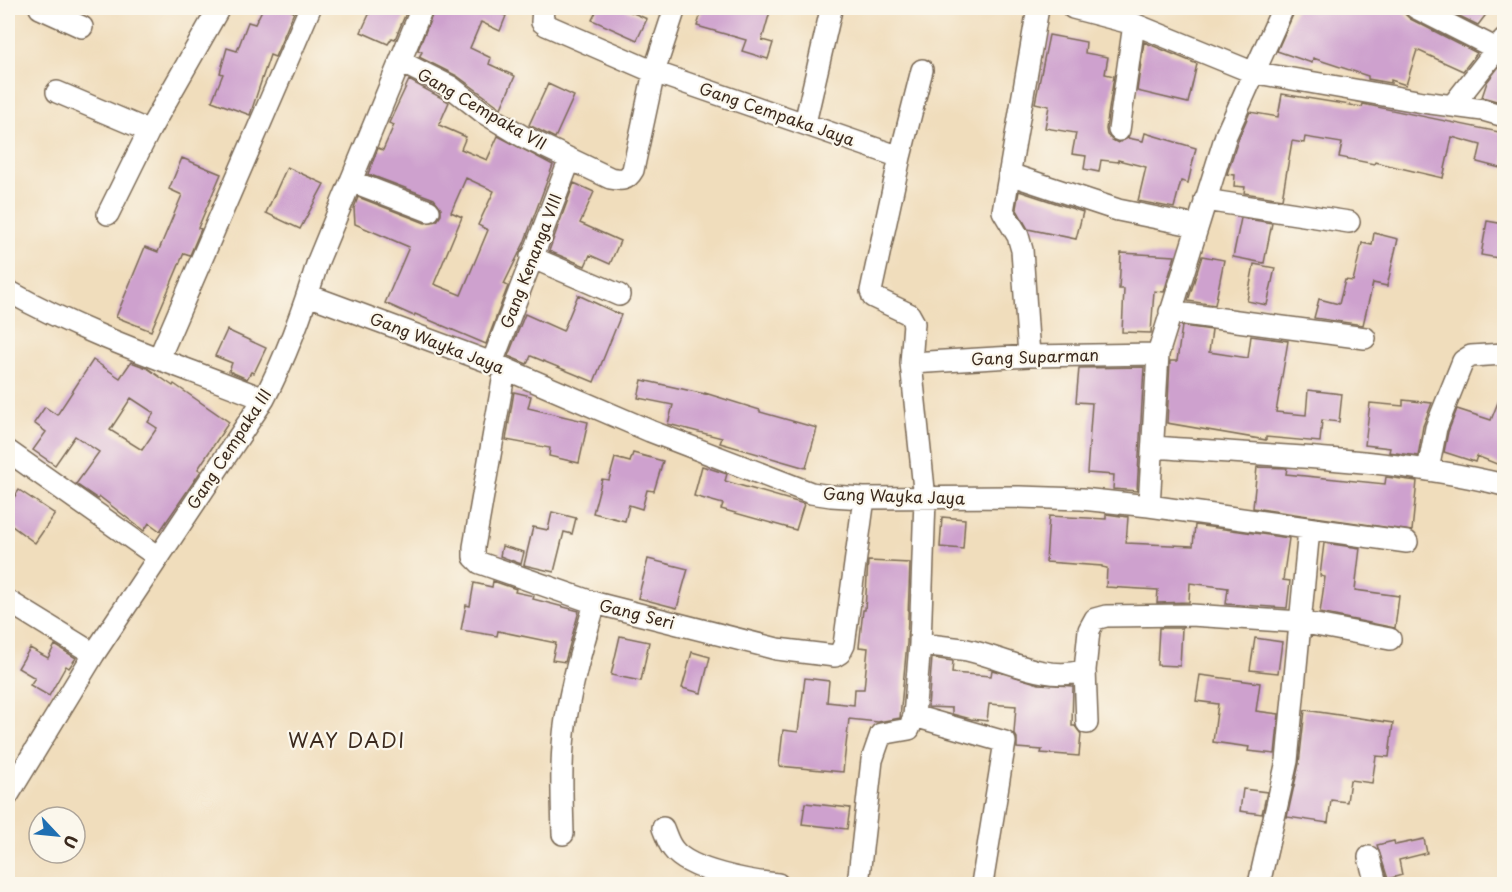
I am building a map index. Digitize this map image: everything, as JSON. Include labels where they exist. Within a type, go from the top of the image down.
[{"type":"street","points":[[40,8],[82,27]]},
{"type":"street","points":[[108,214],[148,131],[219,8]]},
{"type":"street","points":[[159,358],[310,8]]},
{"type":"street","name":"Gang Cempaka III","points":[[8,795],[94,654],[264,399],[285,355],[308,295],[318,261],[422,8]]},
{"type":"street","name":"Gang Cempaka Jaya","points":[[543,8],[542,22],[546,25],[654,72],[900,157]]},
{"type":"street","points":[[654,72],[675,8]]},
{"type":"street","points":[[1029,356],[1022,250],[1018,236],[1003,211],[1038,8]]},
{"type":"street","points":[[1073,8],[1134,24],[1252,72],[1483,110],[1504,116]]},
{"type":"street","points":[[1149,506],[1158,354],[1226,135],[1282,8]]},
{"type":"street","points":[[1416,8],[1501,45],[1453,105]]},
{"type":"street","points":[[805,123],[831,10]]},
{"type":"street","points":[[1119,130],[1134,24]]},
{"type":"street","name":"Gang Cempaka VII","points":[[401,62],[451,87],[496,121],[610,178],[624,180],[630,177],[633,170],[654,72]]},
{"type":"street","points":[[858,885],[873,760],[878,740],[882,734],[909,729],[914,716],[920,644],[925,499],[911,363],[914,323],[909,314],[871,294],[900,157],[922,70]]},
{"type":"street","points":[[57,92],[148,131]]},
{"type":"street","name":"Gang Kenanga VIII","points":[[499,366],[531,256],[570,159]]},
{"type":"street","points":[[1009,174],[1118,210],[1197,226]]},
{"type":"street","points":[[351,181],[429,211]]},
{"type":"street","points":[[1205,200],[1349,222]]},
{"type":"street","points":[[531,256],[619,295]]},
{"type":"street","points":[[8,291],[44,312],[85,330],[264,399]]},
{"type":"street","name":"Gang Wayka Jaya","points":[[308,295],[499,366],[650,431],[812,493],[864,498],[1082,499],[1149,506],[1407,542]]},
{"type":"street","points":[[1170,312],[1365,338]]},
{"type":"street","name":"Gang Suparman","points":[[911,363],[1029,356],[1158,354]]},
{"type":"street","points":[[1428,470],[1436,428],[1463,361],[1471,356],[1504,354]]},
{"type":"street","name":"Gang Seri","points":[[499,366],[474,557],[477,562],[595,603],[777,649],[835,656],[840,653],[844,645],[864,498]]},
{"type":"street","points":[[1153,447],[1392,465],[1504,485]]},
{"type":"street","points":[[8,451],[158,556]]},
{"type":"street","points":[[1259,885],[1287,761],[1309,529]]},
{"type":"street","points":[[8,601],[94,654]]},
{"type":"street","points":[[563,834],[562,757],[566,719],[574,675],[595,603]]},
{"type":"street","points":[[1087,723],[1085,670],[1089,630],[1098,618],[1191,615],[1300,622],[1390,639]]},
{"type":"street","points":[[920,644],[967,650],[1043,672],[1071,673],[1085,670]]},
{"type":"street","points":[[914,716],[1005,742],[982,885]]},
{"type":"street","points":[[663,828],[672,849],[693,863],[724,875],[776,884]]},
{"type":"street","points":[[1369,857],[1376,885]]},
{"type":"building","points":[[263,8],[285,8],[294,12],[275,57],[270,55],[250,115],[212,101],[223,74],[220,73],[227,48],[237,51],[248,22],[255,24]]},
{"type":"building","points":[[372,8],[395,8],[406,13],[395,39],[392,38],[388,44],[361,32]]},
{"type":"building","points":[[435,8],[493,8],[506,16],[500,31],[481,22],[470,48],[491,58],[489,64],[515,76],[501,108],[457,76],[419,57],[422,52],[418,50]]},
{"type":"building","points":[[598,8],[622,8],[647,19],[637,40],[592,20]]},
{"type":"building","points":[[703,8],[771,8],[762,40],[773,43],[768,59],[742,51],[746,40],[697,26]]},
{"type":"building","points":[[1296,8],[1403,8],[1410,19],[1477,53],[1463,71],[1417,50],[1406,85],[1391,80],[1391,83],[1368,79],[1368,76],[1313,58],[1312,63],[1277,51]]},
{"type":"building","points":[[1443,8],[1491,8],[1478,25]]},
{"type":"building","points":[[1049,35],[1086,42],[1085,53],[1108,57],[1105,74],[1114,76],[1106,129],[1107,135],[1112,140],[1118,143],[1128,138],[1143,141],[1145,133],[1196,148],[1188,183],[1181,181],[1174,208],[1138,201],[1146,167],[1118,160],[1118,162],[1101,160],[1099,172],[1084,169],[1086,156],[1072,154],[1076,133],[1045,128],[1049,106],[1035,103]]},
{"type":"building","points":[[1144,42],[1197,64],[1188,103],[1137,91]]},
{"type":"building","points":[[1504,60],[1504,103],[1482,97],[1487,82]]},
{"type":"building","points":[[409,80],[449,102],[439,125],[466,137],[461,149],[487,160],[498,136],[553,165],[524,243],[504,284],[508,286],[486,344],[385,303],[409,247],[355,224],[354,208],[358,197],[425,223],[437,221],[441,215],[441,208],[434,199],[368,174],[378,148],[383,150],[394,125],[389,123]],"holes":[[[466,178],[494,191],[478,225],[488,230],[461,295],[434,284],[462,217],[451,212]]]},
{"type":"building","points":[[548,84],[574,96],[555,138],[529,125]]},
{"type":"building","points":[[1282,94],[1362,107],[1363,104],[1504,133],[1504,169],[1477,162],[1481,145],[1452,137],[1443,178],[1375,162],[1374,164],[1339,157],[1342,143],[1305,137],[1304,143],[1292,141],[1282,199],[1244,193],[1245,187],[1234,186],[1235,175],[1227,174],[1239,137],[1250,112],[1278,117]]},
{"type":"building","points":[[182,158],[221,174],[198,228],[201,229],[190,255],[184,253],[151,331],[116,317],[145,247],[158,252],[182,195],[169,189]]},
{"type":"building","points":[[287,167],[324,184],[300,229],[266,213]]},
{"type":"building","points":[[574,183],[594,192],[580,223],[620,241],[610,264],[590,255],[585,266],[549,251]]},
{"type":"building","points":[[1019,191],[1083,212],[1076,239],[1028,229],[1016,208]]},
{"type":"building","points":[[1241,218],[1272,223],[1264,263],[1233,257]]},
{"type":"building","points":[[1487,221],[1504,224],[1504,259],[1481,255]]},
{"type":"building","points":[[1374,233],[1398,239],[1387,286],[1373,283],[1363,325],[1314,318],[1319,299],[1339,304],[1345,280],[1353,281],[1362,243],[1372,245]]},
{"type":"building","points":[[1121,253],[1175,256],[1164,292],[1154,291],[1151,333],[1122,332],[1124,289],[1119,289]]},
{"type":"building","points":[[1202,256],[1224,260],[1215,305],[1188,301]]},
{"type":"building","points":[[1254,264],[1275,268],[1267,305],[1247,301]]},
{"type":"building","points":[[578,295],[621,315],[594,382],[531,356],[527,364],[508,356],[525,314],[563,331]]},
{"type":"building","points":[[1182,326],[1212,330],[1209,352],[1248,358],[1251,336],[1288,341],[1276,412],[1306,415],[1308,390],[1342,394],[1339,422],[1322,420],[1320,442],[1266,437],[1266,440],[1167,423],[1170,361],[1177,361]]},
{"type":"building","points":[[227,330],[266,348],[254,373],[251,372],[247,379],[229,371],[232,363],[215,356]]},
{"type":"building","points":[[93,360],[120,378],[131,362],[147,368],[229,422],[198,469],[201,471],[160,531],[149,523],[144,531],[100,497],[98,499],[76,484],[99,452],[75,436],[55,465],[33,450],[46,432],[34,423],[45,407],[57,415]],"holes":[[[131,398],[154,413],[148,422],[157,428],[142,450],[110,430]]]},
{"type":"building","points":[[1144,367],[1137,491],[1113,489],[1114,475],[1087,473],[1092,403],[1076,402],[1079,368]]},
{"type":"building","points":[[642,380],[705,393],[817,428],[806,468],[720,443],[722,438],[668,424],[673,405],[638,398]]},
{"type":"building","points":[[1504,387],[1504,467],[1477,456],[1475,462],[1444,452],[1448,432],[1457,409],[1491,420]]},
{"type":"building","points":[[514,392],[531,396],[528,408],[588,422],[579,463],[549,456],[550,448],[506,440]]},
{"type":"building","points":[[1403,400],[1432,403],[1423,426],[1418,456],[1389,452],[1390,448],[1365,445],[1370,403],[1403,406]]},
{"type":"building","points":[[633,453],[663,461],[654,491],[647,490],[642,509],[629,505],[625,521],[593,513],[602,479],[609,480],[615,458],[630,462]]},
{"type":"building","points":[[702,466],[727,474],[725,481],[804,504],[796,530],[721,509],[723,504],[694,496]]},
{"type":"building","points":[[1257,467],[1287,468],[1286,474],[1385,484],[1386,477],[1417,481],[1412,531],[1253,508]]},
{"type":"building","points":[[19,490],[55,514],[35,543],[8,523],[8,506]]},
{"type":"building","points":[[552,512],[576,518],[572,534],[564,532],[554,572],[524,565],[533,527],[548,530]]},
{"type":"building","points":[[1106,514],[1128,517],[1126,543],[1193,546],[1195,525],[1289,538],[1283,580],[1290,581],[1287,608],[1226,604],[1228,588],[1190,583],[1189,602],[1157,603],[1158,590],[1106,587],[1107,568],[1102,566],[1046,562],[1049,516],[1106,519]]},
{"type":"building","points":[[942,517],[965,519],[963,549],[940,547]]},
{"type":"building","points":[[1324,543],[1360,548],[1355,590],[1399,596],[1395,628],[1320,613],[1325,577],[1320,576]]},
{"type":"building","points":[[502,546],[524,552],[521,564],[500,556]]},
{"type":"building","points":[[648,559],[688,569],[677,608],[638,598]]},
{"type":"building","points":[[868,561],[910,563],[907,643],[900,718],[878,722],[849,719],[843,772],[779,766],[783,730],[798,732],[805,678],[829,681],[827,702],[854,705],[855,689],[864,689],[868,648],[859,647],[863,610],[865,610]]},
{"type":"building","points":[[493,581],[516,589],[515,592],[534,596],[533,599],[579,611],[565,662],[552,660],[556,643],[498,631],[497,636],[461,630],[466,605],[470,606],[474,583],[492,587]]},
{"type":"building","points":[[1159,628],[1182,628],[1180,666],[1157,665]]},
{"type":"building","points":[[620,636],[649,642],[641,681],[611,675]]},
{"type":"building","points":[[1255,638],[1282,642],[1278,673],[1250,670]]},
{"type":"building","points":[[55,645],[76,658],[69,668],[66,666],[49,696],[30,685],[35,678],[18,668],[30,648],[48,658]]},
{"type":"building","points":[[692,652],[710,657],[701,693],[682,688]]},
{"type":"building","points":[[932,658],[953,661],[952,673],[991,676],[992,670],[1039,684],[1073,686],[1072,726],[1075,726],[1081,734],[1079,756],[1041,753],[1042,750],[1017,748],[1017,738],[1014,733],[1016,706],[989,704],[987,721],[952,714],[952,708],[928,707]]},
{"type":"building","points":[[1200,675],[1260,683],[1256,711],[1279,714],[1275,754],[1248,751],[1249,747],[1213,742],[1218,704],[1196,701]]},
{"type":"building","points":[[1305,710],[1393,723],[1389,757],[1376,756],[1372,783],[1350,780],[1347,802],[1331,800],[1328,823],[1287,817],[1299,764]]},
{"type":"building","points":[[1243,789],[1267,792],[1262,814],[1240,811]]},
{"type":"building","points":[[805,803],[850,808],[847,829],[802,824]]},
{"type":"building","points":[[1424,839],[1427,853],[1399,860],[1402,875],[1388,879],[1377,845],[1394,841],[1395,845]]},
{"type":"district","name":"WAY DADI","points":[[347,741]]}]
